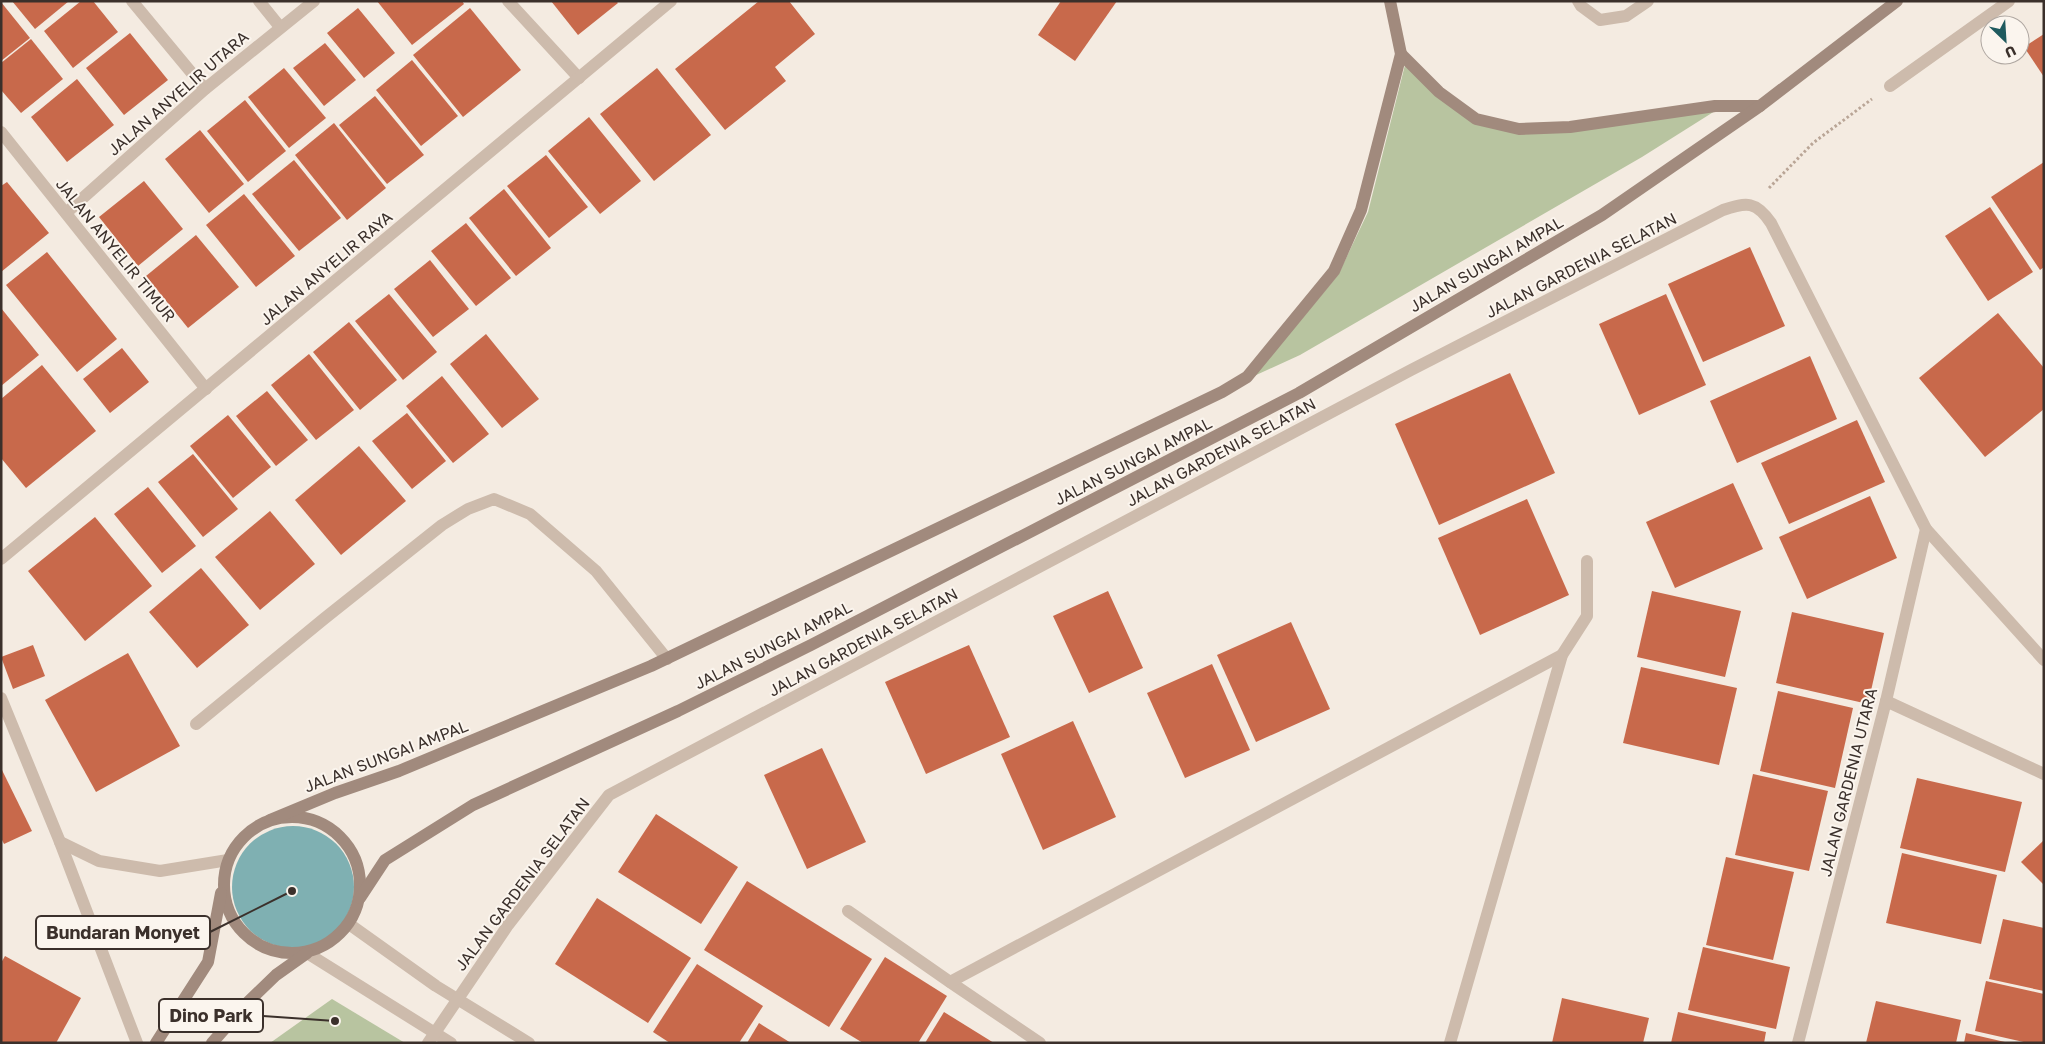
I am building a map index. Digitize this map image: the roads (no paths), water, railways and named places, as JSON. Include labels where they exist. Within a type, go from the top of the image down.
[{"type":"main road","points":[[1390,1],[1401,54],[1439,92],[1476,119],[1519,129],[1570,127],[1715,106],[1760,106]]},
{"type":"main road","name":"JALAN SUNGAI AMPAL","points":[[360,898],[385,860],[473,805],[678,711],[811,645],[1298,394],[1602,215],[1760,106],[1897,1]]},
{"type":"main road","name":"JALAN SUNGAI AMPAL","points":[[270,820],[335,793],[399,771],[667,658],[1222,392],[1247,377],[1334,271],[1361,210],[1401,54]]},
{"type":"main road","points":[[156,1043],[208,962],[223,883],[228,860],[245,835],[270,820],[296,816],[322,823],[344,839],[358,862],[361,888],[360,898],[349,924],[338,937],[323,947],[307,952],[282,954],[258,945],[239,930],[227,908],[223,883]]},
{"type":"main road","points":[[212,1043],[248,1002],[276,975],[307,952]]},
{"type":"street","points":[[132,1],[205,89]]},
{"type":"street","points":[[259,1],[280,27]]},
{"type":"street","name":"JALAN ANYELIR UTARA","points":[[66,213],[205,89],[314,1]]},
{"type":"street","points":[[508,1],[579,78]]},
{"type":"street","name":"JALAN ANYELIR RAYA","points":[[1,559],[671,1]]},
{"type":"street","points":[[1578,1],[1581,6],[1600,20],[1626,16],[1648,1]]},
{"type":"street","points":[[1890,86],[2009,1]]},
{"type":"street","name":"JALAN ANYELIR TIMUR","points":[[1,132],[206,389]]},
{"type":"street","name":"JALAN GARDENIA SELATAN","points":[[431,1038],[508,925],[609,795],[1420,366],[1723,210],[1740,205],[1753,205],[1762,210],[1771,223],[1926,529]]},
{"type":"street","points":[[196,724],[325,618],[442,526],[468,508],[494,499],[530,514],[596,571],[667,658]]},
{"type":"street","points":[[1926,529],[2044,660]]},
{"type":"street","name":"JALAN GARDENIA UTARA","points":[[1798,1043],[1886,701],[1926,529]]},
{"type":"street","points":[[1450,1043],[1562,655],[1587,616],[1587,561]]},
{"type":"street","points":[[950,982],[1562,655]]},
{"type":"street","points":[[1,698],[60,842],[136,1043]]},
{"type":"street","points":[[1886,701],[2044,774]]},
{"type":"street","points":[[60,842],[98,861],[160,871],[228,860]]},
{"type":"street","points":[[848,911],[1040,1043]]},
{"type":"street","points":[[349,924],[456,999],[529,1043]]},
{"type":"street","points":[[307,952],[431,1038],[451,1043]]},
{"type":"water","points":[[293,826],[316,830],[336,844],[350,864],[354,887],[350,910],[336,930],[316,944],[293,948],[270,944],[250,930],[236,910],[232,887],[236,864],[250,844],[270,830]]},
{"type":"place","name":"Bundaran Monyet","points":[[292,891]]},
{"type":"place","name":"Dino Park","points":[[335,1021]]}]
